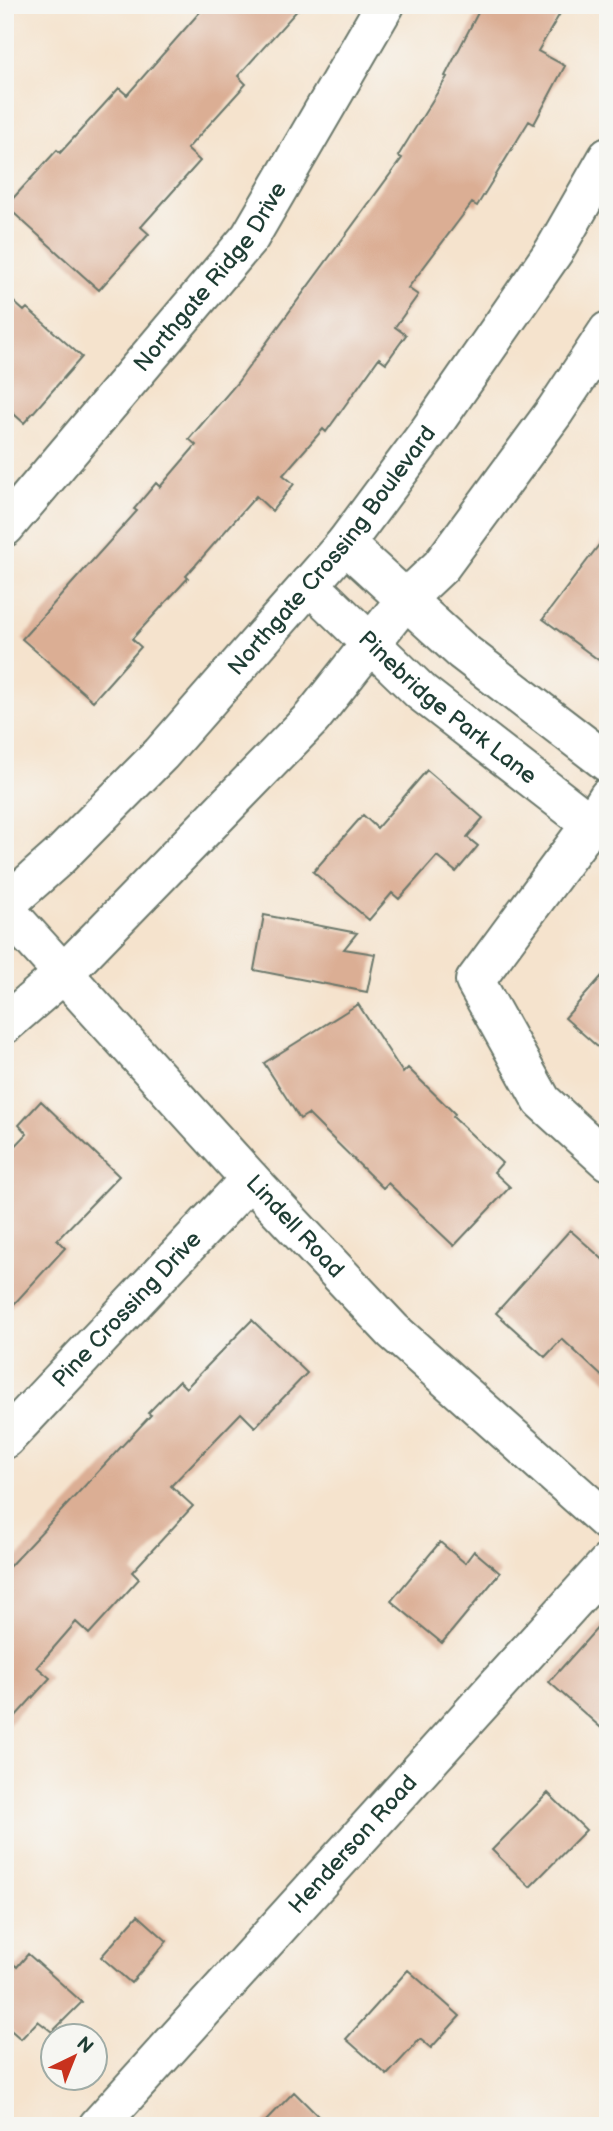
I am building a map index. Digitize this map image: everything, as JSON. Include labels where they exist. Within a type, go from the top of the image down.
[{"type":"street","name":"Northgate Ridge Drive","points":[[11,508],[250,237],[385,5]]},
{"type":"street","name":"Northgate Crossing Boulevard","points":[[5,907],[58,858],[161,754],[345,544],[429,431],[554,251],[608,158]]},
{"type":"street","points":[[5,1024],[62,975],[312,718],[405,600],[441,566],[555,411],[608,331]]},
{"type":"street","points":[[345,544],[462,650],[608,763]]},
{"type":"street","name":"Pinebridge Park Lane","points":[[309,584],[421,692],[599,811]]},
{"type":"street","points":[[599,811],[475,982],[542,1101],[608,1161]]},
{"type":"street","name":"Lindell Road","points":[[5,907],[62,975],[393,1331],[608,1522]]},
{"type":"street","name":"Pine Crossing Drive","points":[[5,1439],[250,1179]]},
{"type":"street","name":"Henderson Road","points":[[98,2126],[608,1563]]},
{"type":"building","points":[[206,5],[302,5],[238,76],[246,84],[187,149],[200,161],[141,227],[149,234],[99,290],[6,206],[57,150],[60,153],[119,88],[127,95]]},
{"type":"building","points":[[482,5],[565,5],[538,51],[565,66],[534,124],[529,121],[477,206],[472,203],[408,288],[418,295],[395,327],[406,335],[386,363],[379,358],[326,432],[323,429],[283,475],[294,484],[272,511],[256,496],[186,576],[188,578],[132,639],[141,647],[93,701],[22,639],[137,511],[134,509],[156,483],[160,487],[196,445],[189,439],[237,383],[402,158],[398,156],[447,77],[445,76]]},
{"type":"building","points":[[5,294],[24,311],[27,308],[82,357],[24,423],[5,406]]},
{"type":"building","points":[[608,533],[608,667],[543,619]]},
{"type":"building","points":[[427,770],[483,818],[467,837],[478,846],[456,872],[437,856],[399,899],[392,893],[369,920],[313,872],[363,815],[377,828]]},
{"type":"building","points":[[264,915],[357,933],[344,949],[375,954],[367,992],[254,970]]},
{"type":"building","points":[[608,969],[608,1056],[565,1018]]},
{"type":"building","points":[[358,1004],[403,1073],[408,1068],[455,1114],[453,1117],[502,1163],[494,1172],[510,1187],[454,1246],[388,1183],[383,1188],[308,1114],[300,1119],[264,1063]]},
{"type":"building","points":[[41,1101],[119,1176],[57,1240],[65,1248],[5,1314],[5,1157],[27,1134],[19,1125]]},
{"type":"building","points":[[570,1230],[608,1264],[608,1382],[562,1339],[545,1357],[496,1313]]},
{"type":"building","points":[[252,1320],[307,1373],[255,1427],[241,1413],[171,1486],[193,1506],[132,1572],[139,1579],[89,1634],[76,1622],[37,1667],[50,1678],[5,1728],[5,1571],[151,1415],[148,1413],[179,1381],[186,1388]]},
{"type":"building","points":[[440,1542],[465,1563],[474,1551],[500,1573],[442,1643],[391,1601]]},
{"type":"building","points":[[608,1616],[608,1734],[549,1682]]},
{"type":"building","points":[[548,1793],[586,1830],[530,1887],[492,1850]]},
{"type":"building","points":[[138,1915],[167,1941],[131,1983],[101,1957]]},
{"type":"building","points":[[28,1954],[82,2002],[62,2022],[38,2021],[21,2039],[5,2025],[5,1957],[17,1967]]},
{"type":"building","points":[[408,1970],[460,2016],[431,2048],[420,2039],[387,2075],[346,2039]]},
{"type":"building","points":[[294,2092],[328,2126],[261,2126]]}]
